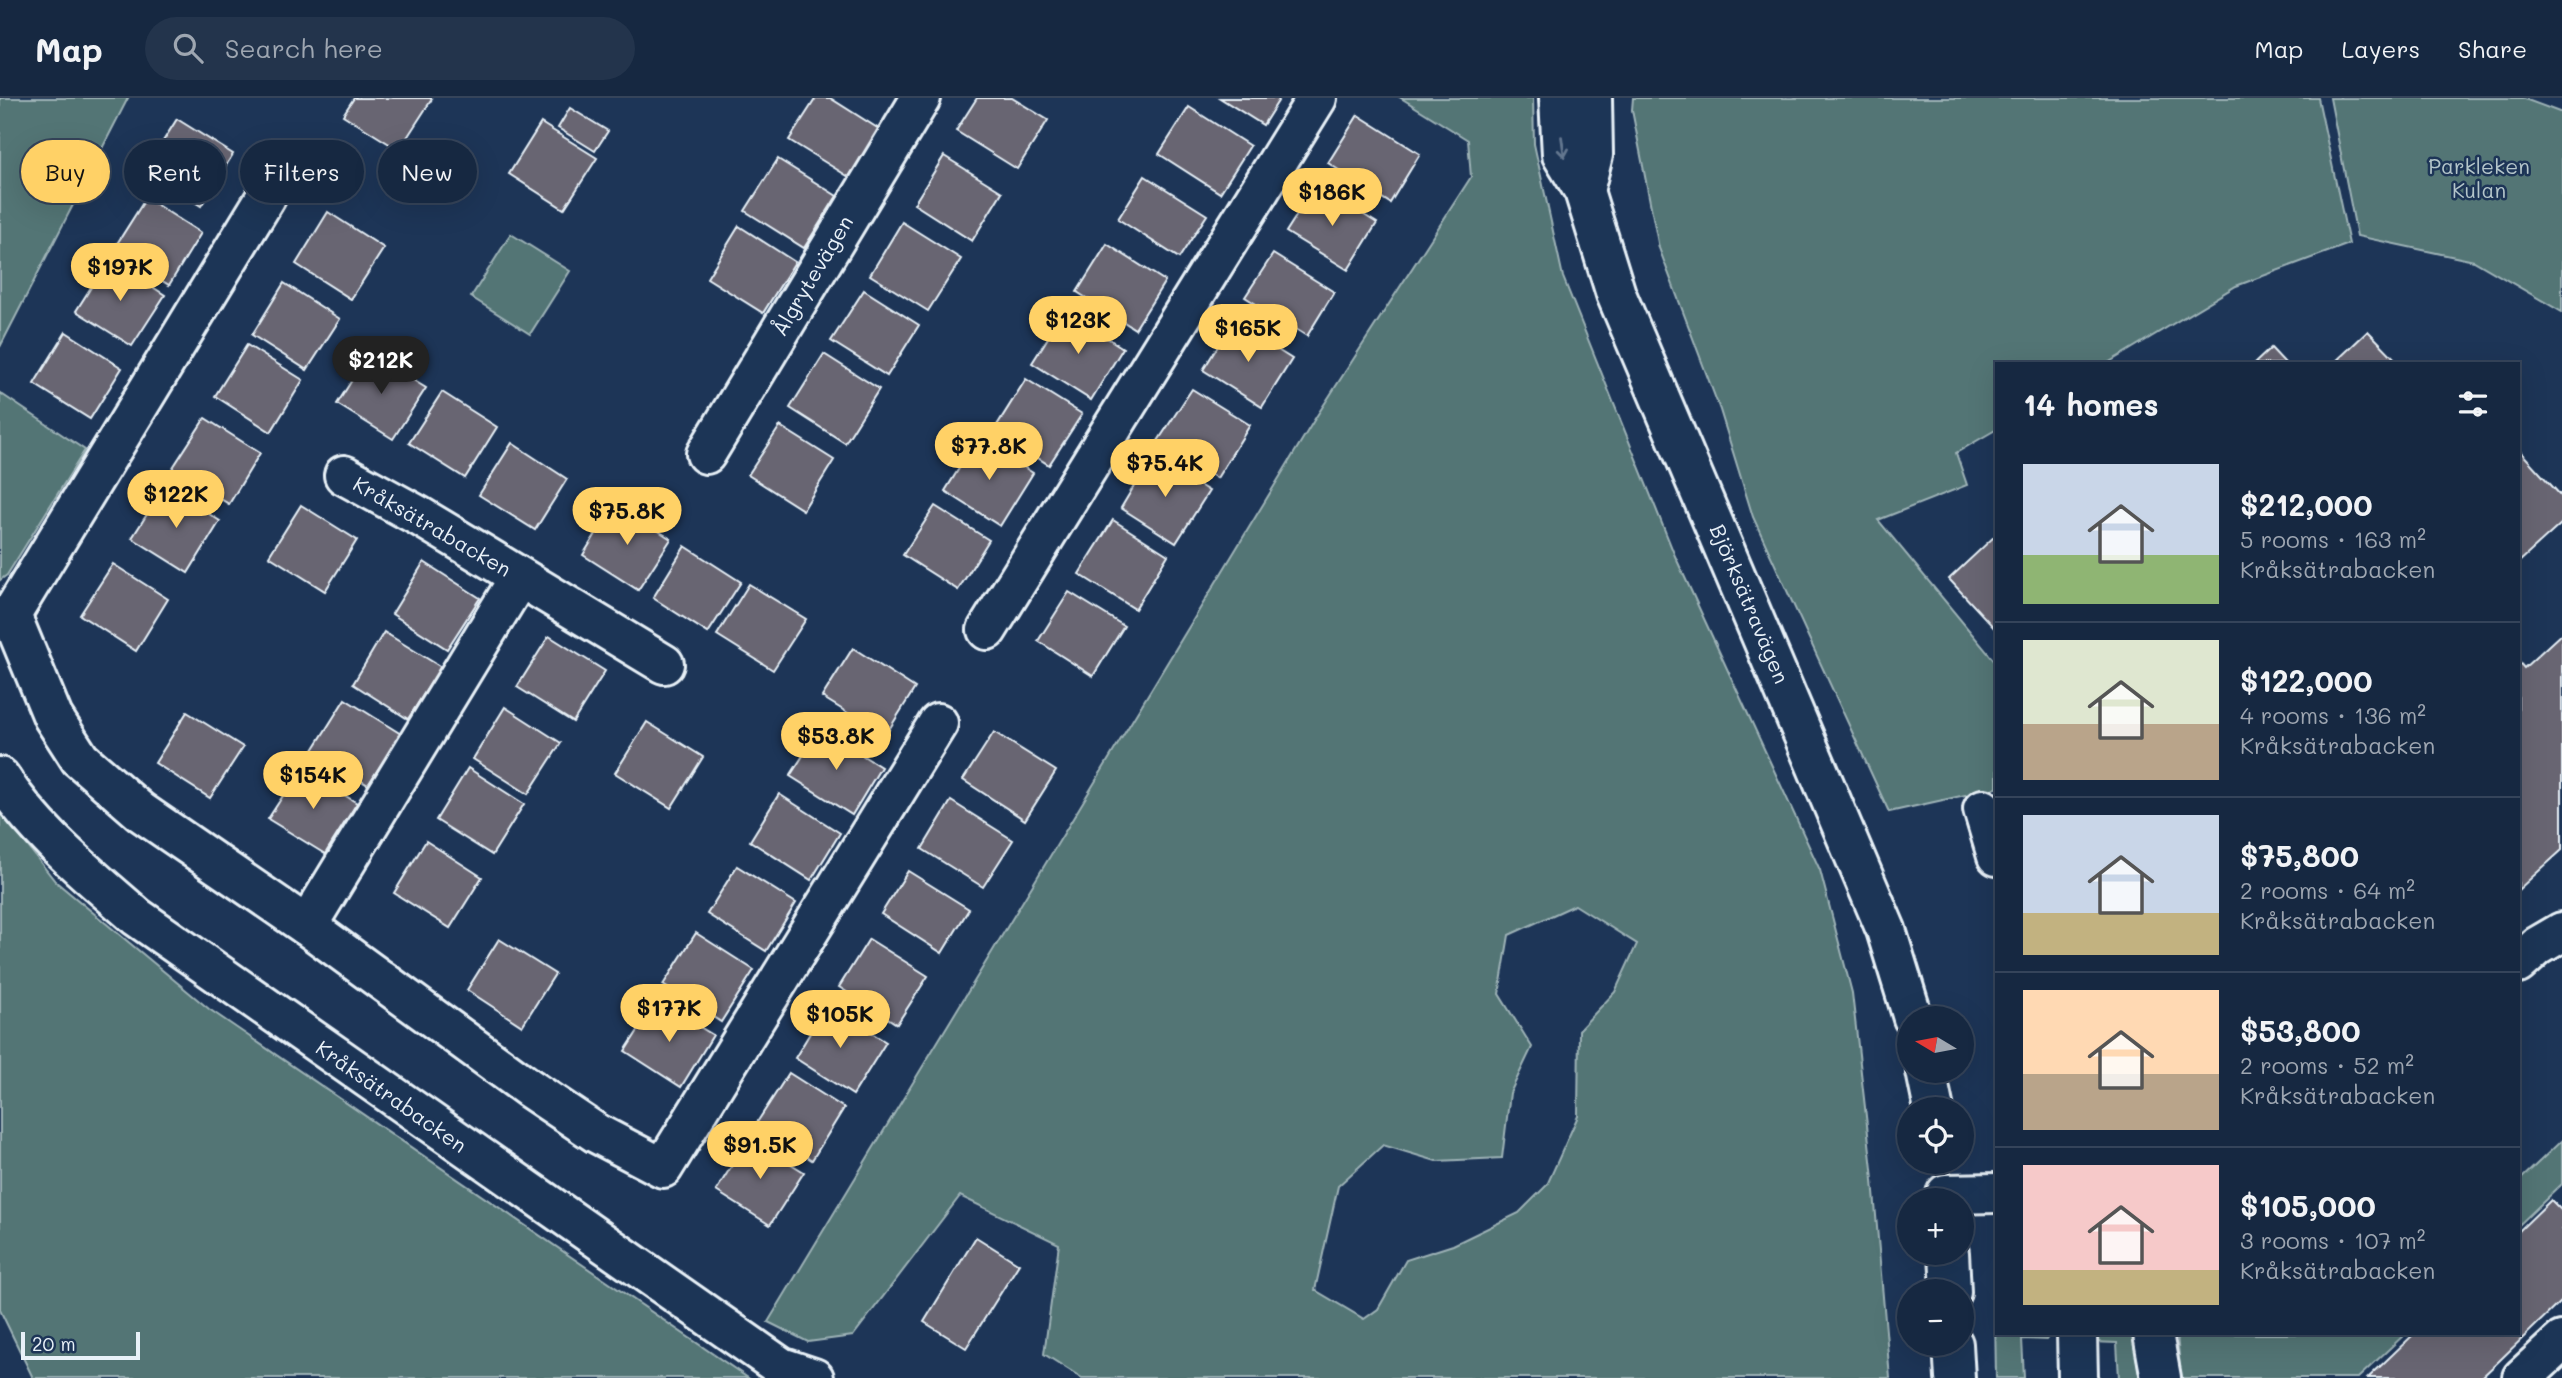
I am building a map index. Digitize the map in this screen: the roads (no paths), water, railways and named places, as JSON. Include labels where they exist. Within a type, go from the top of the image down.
[{"type":"street","name":"Ålgrytevägen","points":[[706,454],[921,98]]},
{"type":"street","points":[[987,629],[1317,98]]},
{"type":"street","name":"Björksätravägen","points":[[1559,98],[1563,155],[1584,191],[1616,294],[1886,930],[1909,1006]]},
{"type":"street","points":[[1584,191],[1593,155],[1592,98]]},
{"type":"street","points":[[262,203],[6,616],[53,717],[80,759],[141,812],[307,926],[529,1088],[596,1133],[663,1168],[938,723]]},
{"type":"street","name":"Kråksätrabacken","points":[[344,475],[419,516],[664,664]]},
{"type":"street","name":"Kråksätrabacken","points":[[307,926],[519,578]]},
{"type":"street","name":"Kråksätrabacken","points":[[0,777],[17,804],[69,858],[137,917],[781,1367],[814,1378]]},
{"type":"street","points":[[1983,809],[1995,849]]},
{"type":"street","points":[[2520,962],[2538,946],[2562,932]]},
{"type":"street","points":[[1945,1186],[1995,1193]]},
{"type":"street","points":[[2077,1335],[2078,1378]]},
{"type":"street","points":[[2153,1335],[2161,1378]]},
{"type":"street","points":[[2522,1378],[2562,1341]]},
{"type":"street","points":[[1954,1356],[1955,1378]]},
{"type":"park label","name":"Parkleken Kulan","points":[[2479,179]]}]
